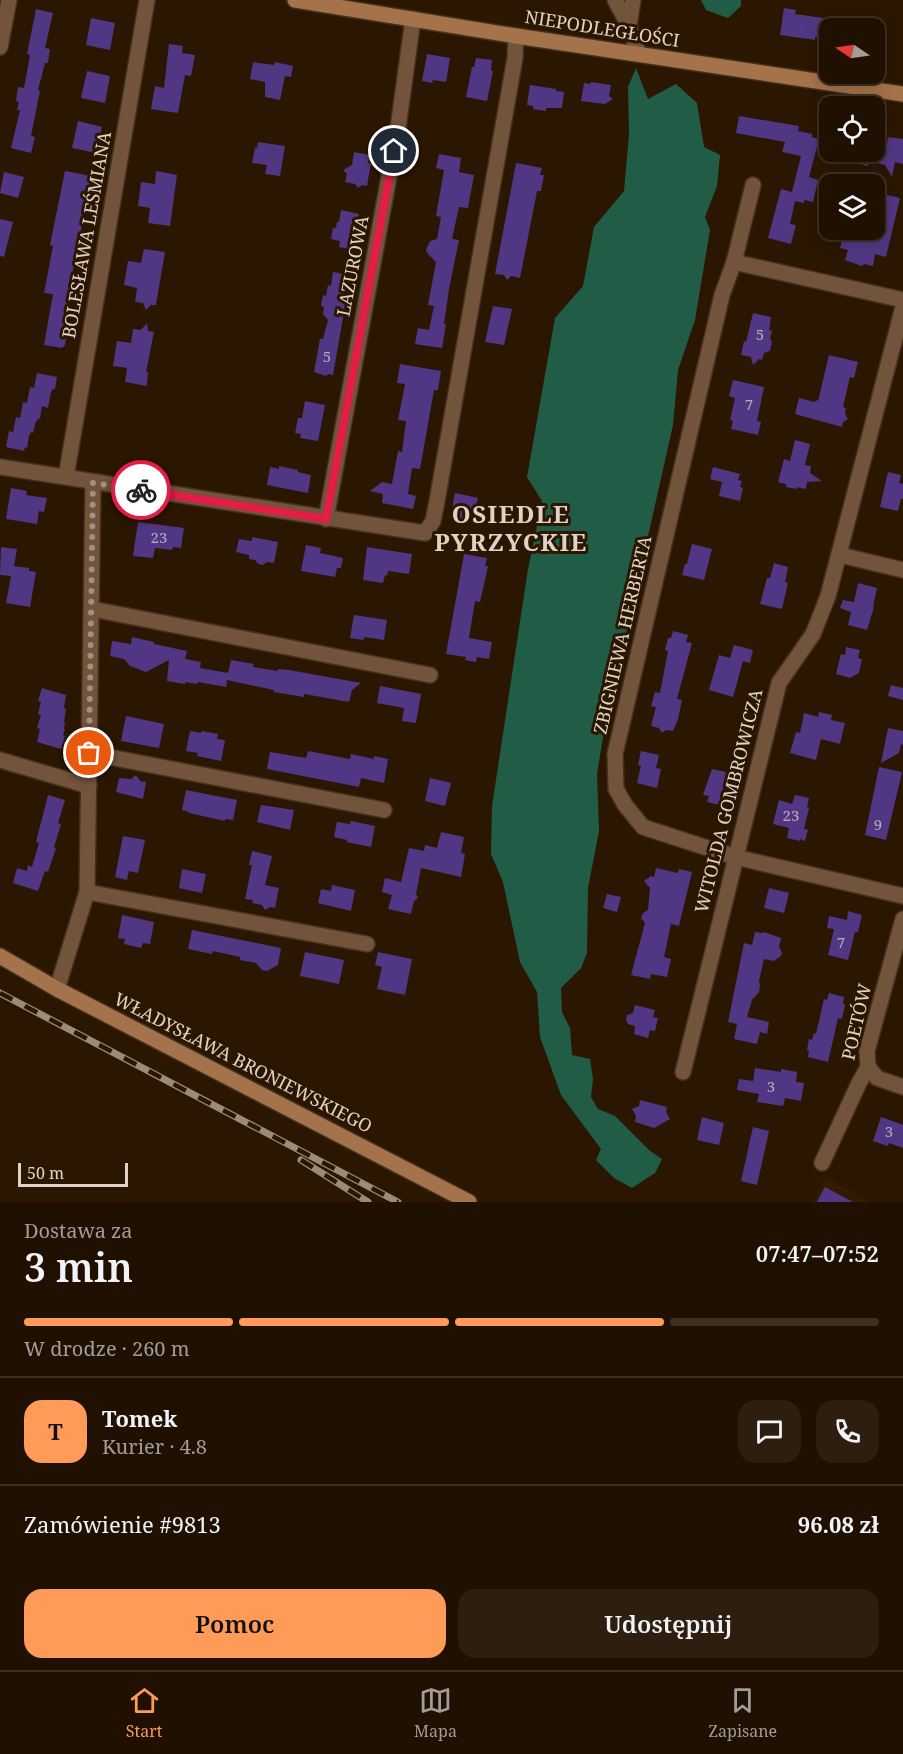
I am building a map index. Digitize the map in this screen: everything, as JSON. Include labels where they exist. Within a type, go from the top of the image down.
[{"type":"street","points":[[0,47],[9,0]]},
{"type":"street","name":"BOLESŁAWA LEŚMIANA","points":[[66,477],[147,0]]},
{"type":"street","name":"NIEPODLEGŁOŚCI","points":[[295,0],[516,36],[903,94]]},
{"type":"street","points":[[615,0],[629,26],[639,54]]},
{"type":"street","points":[[629,26],[633,0]]},
{"type":"street","name":"LAZUROWA","points":[[326,519],[398,128],[413,19]]},
{"type":"street","points":[[0,467],[424,533],[433,521],[513,70],[516,36]]},
{"type":"street","name":"ZBIGNIEWA HERBERTA","points":[[753,185],[734,262],[722,295],[615,754],[616,789],[625,805],[643,827],[735,857],[903,896]]},
{"type":"street","points":[[734,262],[903,300]]},
{"type":"street","name":"WITOLDA GOMBROWICZA","points":[[683,1072],[779,683],[813,634],[828,596],[903,308]]},
{"type":"street","points":[[57,989],[87,891],[93,483]]},
{"type":"street","points":[[840,555],[903,570]]},
{"type":"street","points":[[92,609],[430,675]]},
{"type":"street","points":[[89,753],[384,810]]},
{"type":"street","points":[[0,760],[89,786]]},
{"type":"street","points":[[87,891],[368,944]]},
{"type":"street","name":"POETÓW","points":[[822,1163],[858,1083],[868,1067],[867,1051],[903,919]]},
{"type":"street","name":"WŁADYSŁAWA BRONIEWSKIEGO","points":[[0,956],[57,989],[469,1202]]},
{"type":"street","points":[[868,1067],[878,1078],[903,1087]]},
{"type":"shaded area","points":[[826,1177],[870,1202],[813,1202]]},
{"type":"green space","points":[[701,0],[741,0],[741,6],[728,18],[706,10]]},
{"type":"green space","points":[[636,68],[648,99],[676,84],[697,103],[704,147],[720,155],[717,186],[705,217],[710,230],[695,320],[678,370],[673,425],[603,737],[597,774],[599,831],[588,888],[587,953],[581,968],[561,988],[562,1012],[570,1028],[572,1055],[590,1059],[593,1079],[591,1097],[598,1109],[615,1116],[649,1150],[662,1159],[655,1173],[632,1188],[614,1178],[596,1160],[601,1149],[561,1095],[540,1037],[537,992],[520,962],[503,882],[491,854],[492,806],[528,569],[542,501],[527,477],[555,318],[583,286],[594,227],[624,191],[629,134],[628,87]]},
{"type":"building","points":[[784,8],[796,10],[795,14],[823,18],[819,18],[819,38],[815,37],[815,40],[780,35]]},
{"type":"building","points":[[36,9],[53,13],[45,48],[50,49],[48,63],[45,63],[38,90],[40,91],[31,136],[35,137],[31,153],[11,148],[20,110],[17,110],[19,102],[16,101],[18,87],[24,88],[30,55],[27,54]]},
{"type":"building","points":[[91,18],[115,23],[110,50],[86,45]]},
{"type":"building","points":[[169,44],[183,46],[182,53],[195,55],[191,76],[185,75],[178,113],[151,109],[155,86],[164,88]]},
{"type":"building","points":[[427,54],[450,58],[446,82],[422,81]]},
{"type":"building","points":[[476,58],[492,60],[491,70],[493,71],[487,101],[466,97]]},
{"type":"building","points":[[253,62],[274,65],[275,62],[293,66],[291,77],[285,76],[280,100],[265,97],[265,82],[250,79]]},
{"type":"building","points":[[87,71],[110,76],[105,103],[81,98]]},
{"type":"building","points":[[591,82],[611,85],[609,96],[613,99],[605,104],[581,101],[584,83],[590,84]]},
{"type":"building","points":[[530,85],[564,92],[562,108],[546,108],[546,111],[533,109],[533,106],[527,105]]},
{"type":"building","points":[[739,116],[799,126],[798,131],[812,134],[812,137],[819,139],[809,177],[818,180],[813,202],[795,201],[790,224],[796,225],[791,244],[768,238],[781,189],[792,192],[801,156],[782,152],[785,142],[736,133]]},
{"type":"building","points":[[78,121],[102,127],[96,153],[72,148]]},
{"type":"building","points":[[888,137],[903,139],[903,164],[895,162],[892,177],[885,165],[873,162],[885,162]]},
{"type":"building","points":[[258,142],[285,146],[280,176],[265,174],[267,165],[252,163]]},
{"type":"building","points":[[354,152],[370,155],[367,186],[362,185],[358,188],[355,184],[345,182],[347,174],[343,170],[352,165]]},
{"type":"building","points":[[439,154],[461,158],[459,172],[474,175],[468,208],[459,207],[452,239],[459,240],[449,289],[442,348],[415,344],[418,328],[429,330],[434,306],[428,305],[436,262],[426,250],[430,241],[437,239],[441,217],[436,216],[444,170],[436,168]]},
{"type":"building","points":[[851,162],[869,162],[868,166]]},
{"type":"building","points":[[516,163],[542,168],[540,175],[544,175],[541,191],[537,191],[520,278],[511,276],[507,280],[504,275],[495,274]]},
{"type":"building","points":[[65,171],[91,176],[89,183],[93,183],[89,198],[86,197],[80,223],[83,231],[81,244],[78,243],[64,317],[68,317],[67,321],[69,321],[65,345],[62,348],[44,345],[53,294],[44,293],[53,246],[50,245]]},
{"type":"building","points":[[156,171],[177,175],[170,226],[148,223],[150,208],[138,206],[141,182],[155,184]]},
{"type":"building","points":[[4,172],[24,177],[18,198],[0,193]]},
{"type":"building","points":[[885,195],[900,198],[886,257],[875,254],[873,266],[864,264],[862,266],[845,260],[848,250],[840,248],[842,240],[885,240]]},
{"type":"building","points":[[341,210],[359,214],[357,225],[360,226],[355,250],[339,247],[340,241],[331,239],[333,228],[336,228],[339,222]]},
{"type":"building","points":[[0,219],[13,222],[4,257],[0,256]]},
{"type":"building","points":[[144,249],[165,252],[156,305],[151,305],[146,310],[143,303],[135,302],[137,288],[124,285],[128,261],[141,263]]},
{"type":"building","points":[[333,272],[348,275],[346,289],[348,289],[333,375],[326,376],[314,372],[320,339],[323,339],[328,320],[323,314],[324,307],[321,306],[323,295],[326,296],[328,285],[331,286]]},
{"type":"building","points":[[493,306],[512,309],[504,345],[485,342]]},
{"type":"building","points":[[753,313],[771,317],[769,330],[772,331],[770,339],[772,342],[770,351],[764,353],[762,360],[759,359],[753,365],[751,357],[741,355]]},
{"type":"building","points":[[147,323],[148,331],[154,332],[146,372],[148,372],[147,386],[125,382],[127,368],[113,366],[117,341],[131,343],[133,329],[141,330]]},
{"type":"building","points":[[829,355],[858,362],[854,378],[850,377],[843,407],[846,408],[845,414],[848,419],[843,422],[842,427],[795,414],[799,398],[818,401]]},
{"type":"building","points":[[400,364],[441,371],[438,390],[434,390],[420,469],[412,468],[408,494],[416,496],[413,509],[382,503],[383,494],[370,491],[382,482],[392,484],[398,451],[402,452],[406,421],[398,420],[405,384],[397,383]]},
{"type":"building","points":[[37,373],[57,377],[48,408],[42,406],[40,418],[36,421],[24,451],[6,447],[9,431],[13,432],[16,417],[20,418],[23,402],[27,403],[30,387],[34,388]]},
{"type":"building","points":[[733,380],[764,387],[757,421],[761,422],[758,435],[731,429],[733,421],[730,420],[735,398],[729,396]]},
{"type":"building","points":[[305,401],[325,405],[318,441],[300,438],[301,434],[295,433],[298,418],[302,418]]},
{"type":"building","points":[[795,440],[810,444],[805,465],[811,466],[810,473],[822,481],[807,482],[806,489],[786,487],[786,484],[778,482],[784,459],[790,461]]},
{"type":"building","points":[[279,466],[311,475],[308,493],[267,485],[270,467],[279,469]]},
{"type":"building","points":[[713,467],[740,474],[738,480],[742,481],[740,487],[743,488],[740,501],[719,496],[722,482],[710,479]]},
{"type":"building","points":[[888,472],[901,475],[899,483],[903,484],[903,499],[901,499],[898,511],[880,507]]},
{"type":"building","points":[[11,488],[27,491],[26,495],[47,498],[44,512],[39,511],[37,524],[6,519]]},
{"type":"building","points":[[455,493],[478,498],[471,522],[450,518]]},
{"type":"building","points":[[138,522],[184,528],[181,548],[173,547],[172,550],[155,548],[153,558],[133,556]]},
{"type":"building","points":[[252,537],[278,542],[274,563],[258,564],[255,560],[249,559],[249,555],[236,552],[239,539],[252,541]]},
{"type":"building","points":[[692,544],[712,549],[704,580],[682,575]]},
{"type":"building","points":[[306,545],[321,548],[320,553],[343,558],[341,568],[337,568],[335,577],[301,571]]},
{"type":"building","points":[[1,547],[17,549],[14,566],[29,568],[29,571],[36,572],[30,607],[6,603],[11,576],[0,575]]},
{"type":"building","points":[[367,547],[412,554],[409,574],[388,571],[383,583],[363,580]]},
{"type":"building","points":[[464,554],[487,558],[485,566],[488,566],[480,602],[475,601],[469,638],[492,642],[489,659],[477,657],[476,662],[465,660],[466,657],[446,654]]},
{"type":"building","points":[[774,563],[788,567],[785,582],[788,583],[782,609],[760,604]]},
{"type":"building","points":[[858,583],[877,588],[867,630],[848,625],[851,612],[840,608],[843,600],[854,602]]},
{"type":"building","points":[[354,615],[387,620],[384,640],[364,637],[364,640],[350,638]]},
{"type":"building","points":[[673,631],[688,635],[686,642],[692,643],[677,699],[682,700],[678,719],[673,731],[666,730],[662,733],[659,728],[651,726],[656,707],[651,706],[655,692],[660,693],[668,651],[665,650],[668,638],[671,638]]},
{"type":"building","points":[[132,637],[187,651],[185,659],[201,662],[200,668],[228,673],[231,660],[254,664],[253,667],[278,671],[278,669],[289,670],[361,683],[352,690],[349,702],[304,694],[304,697],[274,692],[274,690],[227,680],[226,687],[198,682],[197,684],[185,682],[185,684],[167,681],[169,660],[146,672],[130,666],[124,659],[110,656],[112,641],[131,644]]},
{"type":"building","points":[[734,645],[753,650],[750,663],[743,661],[733,697],[709,690],[719,655],[730,658]]},
{"type":"building","points":[[846,647],[860,650],[858,658],[862,659],[859,673],[850,678],[836,674],[841,654],[845,655]]},
{"type":"building","points":[[891,685],[903,688],[903,700],[888,696]]},
{"type":"building","points":[[380,686],[421,694],[416,723],[402,721],[404,708],[377,703]]},
{"type":"building","points":[[42,688],[66,695],[63,735],[65,736],[61,749],[37,742],[40,729],[37,728],[41,715],[38,714],[41,702],[38,701]]},
{"type":"building","points":[[819,712],[832,715],[831,720],[845,723],[840,744],[821,739],[816,760],[790,753],[796,732],[800,733],[804,713],[818,717]]},
{"type":"building","points":[[126,716],[164,724],[159,748],[121,741]]},
{"type":"building","points":[[888,728],[903,731],[903,745],[901,744],[899,753],[881,763]]},
{"type":"building","points":[[190,731],[218,734],[217,739],[225,740],[221,761],[186,751]]},
{"type":"building","points":[[308,751],[350,759],[351,754],[374,759],[374,756],[388,759],[384,783],[361,778],[359,787],[267,769],[270,752],[306,758]]},
{"type":"building","points":[[641,751],[659,755],[656,768],[661,769],[657,788],[637,783],[641,766],[638,765]]},
{"type":"building","points":[[879,767],[902,772],[886,840],[865,835]]},
{"type":"building","points":[[712,769],[726,772],[720,805],[707,802],[709,796],[703,795]]},
{"type":"building","points":[[136,775],[140,781],[146,782],[143,799],[116,792],[119,778],[131,779]]},
{"type":"building","points":[[430,778],[451,783],[445,806],[425,801]]},
{"type":"building","points":[[186,790],[237,800],[233,820],[225,819],[225,821],[182,810]]},
{"type":"building","points":[[48,795],[65,800],[58,823],[61,824],[54,847],[56,848],[48,872],[45,871],[38,891],[13,883],[17,868],[27,871],[28,865],[32,867]]},
{"type":"building","points":[[795,795],[809,798],[804,829],[808,830],[805,841],[787,838],[789,828],[773,824],[779,800],[792,804]]},
{"type":"building","points":[[261,805],[294,810],[290,830],[257,822]]},
{"type":"building","points":[[351,821],[375,826],[371,847],[334,837],[337,822],[350,824]]},
{"type":"building","points":[[441,832],[464,837],[461,853],[465,854],[461,877],[421,868],[416,894],[418,898],[414,901],[411,914],[388,909],[392,895],[382,892],[385,878],[401,882],[409,848],[424,851],[425,845],[437,848]]},
{"type":"building","points":[[123,836],[145,840],[138,873],[129,871],[127,880],[115,877]]},
{"type":"building","points":[[252,851],[272,856],[265,885],[279,888],[275,908],[270,907],[265,910],[262,905],[252,903],[253,900],[245,899],[252,865],[249,865]]},
{"type":"building","points":[[656,868],[678,873],[679,869],[692,872],[679,926],[671,924],[664,957],[671,959],[667,977],[651,974],[650,979],[631,975],[645,923],[641,918],[648,910],[650,888],[644,881],[651,876],[654,877]]},
{"type":"building","points":[[182,869],[206,874],[202,893],[179,888]]},
{"type":"building","points":[[332,885],[355,890],[351,911],[318,903],[321,889],[331,891]]},
{"type":"building","points":[[769,888],[789,893],[784,913],[764,908]]},
{"type":"building","points":[[607,894],[621,897],[617,912],[603,908]]},
{"type":"building","points":[[848,911],[862,915],[848,960],[828,955],[834,929],[827,928],[829,916],[847,920]]},
{"type":"building","points":[[122,915],[154,922],[150,944],[143,943],[141,948],[124,944],[125,939],[118,938]]},
{"type":"building","points":[[192,930],[281,948],[278,965],[267,971],[262,970],[256,963],[240,960],[240,957],[213,951],[212,954],[188,949]]},
{"type":"building","points":[[755,932],[764,932],[781,938],[779,947],[782,952],[781,956],[774,961],[764,959],[759,992],[752,1000],[747,1017],[769,1022],[767,1034],[760,1032],[757,1044],[734,1039],[737,1024],[728,1022],[744,943],[752,945]]},
{"type":"building","points":[[305,952],[344,960],[339,984],[300,976]]},
{"type":"building","points":[[378,952],[412,959],[405,995],[377,989],[382,967],[375,965]]},
{"type":"building","points":[[829,993],[844,997],[843,1004],[845,1005],[842,1019],[838,1018],[828,1062],[808,1057],[809,1051],[807,1050],[809,1039],[812,1040],[814,1033],[816,1034],[824,999],[827,1000]]},
{"type":"building","points":[[635,1005],[655,1010],[653,1017],[658,1018],[655,1031],[650,1030],[648,1038],[634,1034],[635,1026],[628,1024],[626,1020],[627,1015],[633,1013]]},
{"type":"building","points":[[755,1068],[797,1072],[796,1082],[804,1083],[801,1101],[785,1098],[783,1106],[757,1102],[759,1094],[737,1090],[739,1079],[753,1081]]},
{"type":"building","points":[[640,1100],[667,1107],[666,1112],[670,1119],[654,1128],[635,1122],[636,1116],[632,1109],[639,1106]]},
{"type":"building","points":[[702,1117],[724,1123],[719,1145],[697,1140]]},
{"type":"building","points":[[881,1117],[903,1125],[903,1148],[873,1141]]},
{"type":"building","points":[[753,1127],[769,1131],[757,1185],[741,1181]]},
{"type":"building","points":[[825,1187],[853,1202],[817,1202]]},
{"type":"railway","points":[[0,993],[398,1202]]},
{"type":"railway","points":[[301,1160],[368,1202]]},
{"type":"way so far","points":[[89,753],[93,483],[141,490]]},
{"type":"district","name":"OSIEDLE PYRZYCKIE","points":[[511,529]]},
{"type":"route","points":[[141,490],[326,519],[394,151]]}]
